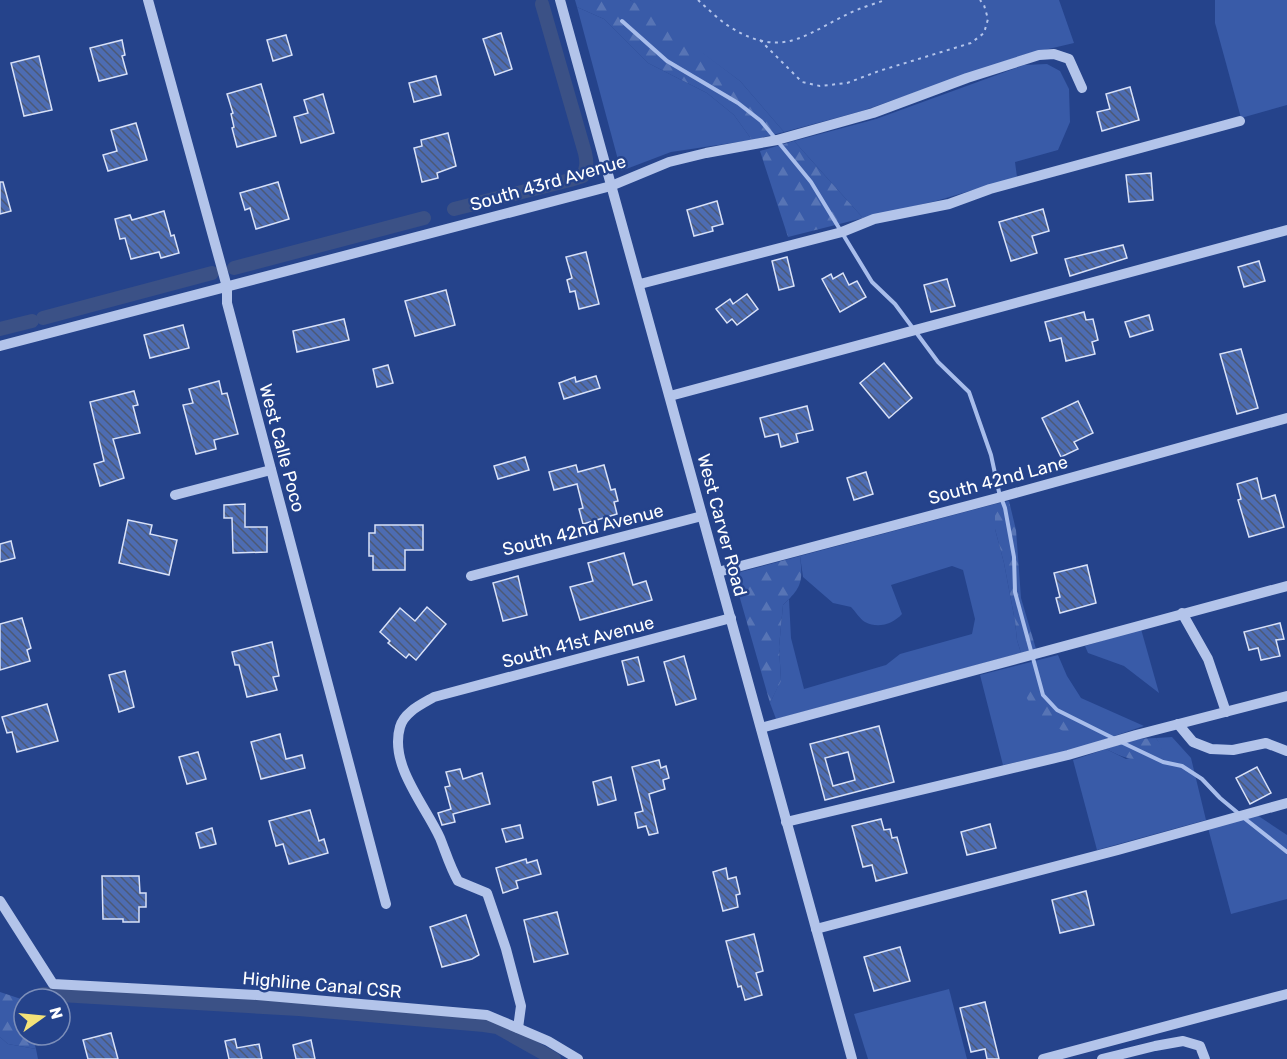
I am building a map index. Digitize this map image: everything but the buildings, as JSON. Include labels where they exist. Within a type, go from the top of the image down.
[{"type":"street","name":"West Calle Poco","points":[[148,0],[227,287],[227,303],[386,904]]},
{"type":"street","name":"West Carver Road","points":[[560,0],[852,1059]]},
{"type":"street","name":"South 43rd Avenue","points":[[0,346],[611,186],[669,162],[777,140],[873,113],[967,78],[1039,55],[1054,54],[1069,58],[1082,88]]},
{"type":"street","points":[[640,284],[842,232],[874,219],[949,204],[990,189],[1240,120]]},
{"type":"street","points":[[670,396],[1287,230]]},
{"type":"street","name":"South 42nd Lane","points":[[718,572],[1287,418]]},
{"type":"street","points":[[175,495],[271,470]]},
{"type":"street","name":"South 42nd Avenue","points":[[471,576],[702,516]]},
{"type":"street","points":[[761,728],[1287,586]]},
{"type":"street","points":[[1182,613],[1208,658],[1226,712]]},
{"type":"street","name":"South 41st Avenue","points":[[518,1029],[521,1006],[488,893],[458,881],[448,865],[440,839],[400,762],[398,742],[400,725],[413,709],[434,697],[731,618]]},
{"type":"street","points":[[786,822],[1068,755],[1287,696]]},
{"type":"street","points":[[1178,724],[1193,742],[1211,749],[1233,750],[1266,743],[1287,751]]},
{"type":"street","points":[[816,929],[1085,859],[1287,803]]},
{"type":"street","name":"Highline Canal CSR","points":[[0,901],[53,984],[257,995],[487,1015],[548,1041],[578,1059]]},
{"type":"street","points":[[1043,1059],[1287,994]]},
{"type":"street","points":[[1102,1059],[1184,1041],[1200,1046],[1205,1059]]},
{"type":"path","points":[[698,0],[729,26],[753,39],[782,43],[812,34],[858,10],[885,0]]},
{"type":"path","points":[[760,40],[802,82],[820,86],[848,82],[971,43],[984,33],[988,19],[980,0]]},
{"type":"green space","points":[[575,0],[630,0],[645,9],[740,81],[784,132],[752,140],[734,115],[707,93],[648,63],[604,19],[577,7]]},
{"type":"green space","points":[[630,0],[1059,0],[1074,43],[1023,55],[862,111],[784,132],[740,81]]},
{"type":"green space","points":[[1215,0],[1287,0],[1287,105],[1241,118],[1215,23]]},
{"type":"green space","points":[[577,7],[604,19],[648,63],[707,93],[734,115],[752,140],[671,152],[621,171]]},
{"type":"green space","points":[[1047,64],[1060,71],[1069,89],[1070,122],[1058,150],[1015,162],[1017,177],[936,201],[863,218],[794,141],[876,119],[1024,65]]},
{"type":"green space","points":[[794,141],[863,218],[788,237],[760,151]]},
{"type":"green space","points":[[1009,501],[1016,530],[1021,598],[1036,649],[1021,653],[1004,563],[995,529],[995,504]]},
{"type":"green space","points":[[995,504],[995,529],[1004,563],[1021,653],[776,719],[770,703],[781,680],[779,647],[783,605],[789,599],[791,638],[804,689],[886,665],[900,654],[972,634],[975,619],[963,570],[952,566],[891,585],[902,614],[890,623],[875,625],[863,621],[851,607],[833,603],[803,577],[800,556]]},
{"type":"green space","points":[[800,556],[800,584],[783,605],[779,647],[781,681],[770,703],[733,574]]},
{"type":"green space","points":[[1141,629],[1159,693],[1124,666],[1088,653],[1085,646]]},
{"type":"green space","points":[[1058,655],[1067,676],[1081,698],[1144,726],[1070,751],[1003,765],[980,675]]},
{"type":"green space","points":[[1025,680],[1035,686],[1043,701],[1074,726],[1074,732],[1068,734],[1033,707],[1024,692],[1022,684]]},
{"type":"green space","points":[[1172,737],[1191,758],[1206,820],[1097,850],[1073,760],[1106,749],[1126,759],[1162,748],[1156,738]]},
{"type":"green space","points":[[1156,738],[1163,748],[1140,758],[1123,757],[1106,749],[1136,739]]},
{"type":"green space","points":[[1257,815],[1287,835],[1287,899],[1231,914],[1208,828]]},
{"type":"green space","points":[[949,989],[967,1059],[868,1059],[854,1014]]},
{"type":"green space","points":[[0,992],[12,996],[12,1045],[0,1037]]},
{"type":"green space","points":[[0,1037],[12,1047],[36,1049],[38,1059],[0,1059]]},
{"type":"waterway","points":[[454,209],[583,176],[586,164],[585,153],[542,4]]},
{"type":"waterway","points":[[622,21],[667,61],[738,103],[761,121],[811,182],[872,282],[895,304],[938,362],[969,392],[991,455],[1005,508],[1014,557],[1015,592],[1043,695],[1057,710],[1115,739]]},
{"type":"waterway","points":[[234,268],[424,218]]},
{"type":"waterway","points":[[43,318],[212,273]]},
{"type":"waterway","points":[[0,329],[32,321]]},
{"type":"waterway","points":[[1121,742],[1163,762],[1182,766],[1202,779],[1238,813]]},
{"type":"waterway","points":[[1244,818],[1287,852]]},
{"type":"waterway","points":[[72,996],[299,1009],[484,1025],[497,1027],[554,1059]]}]
